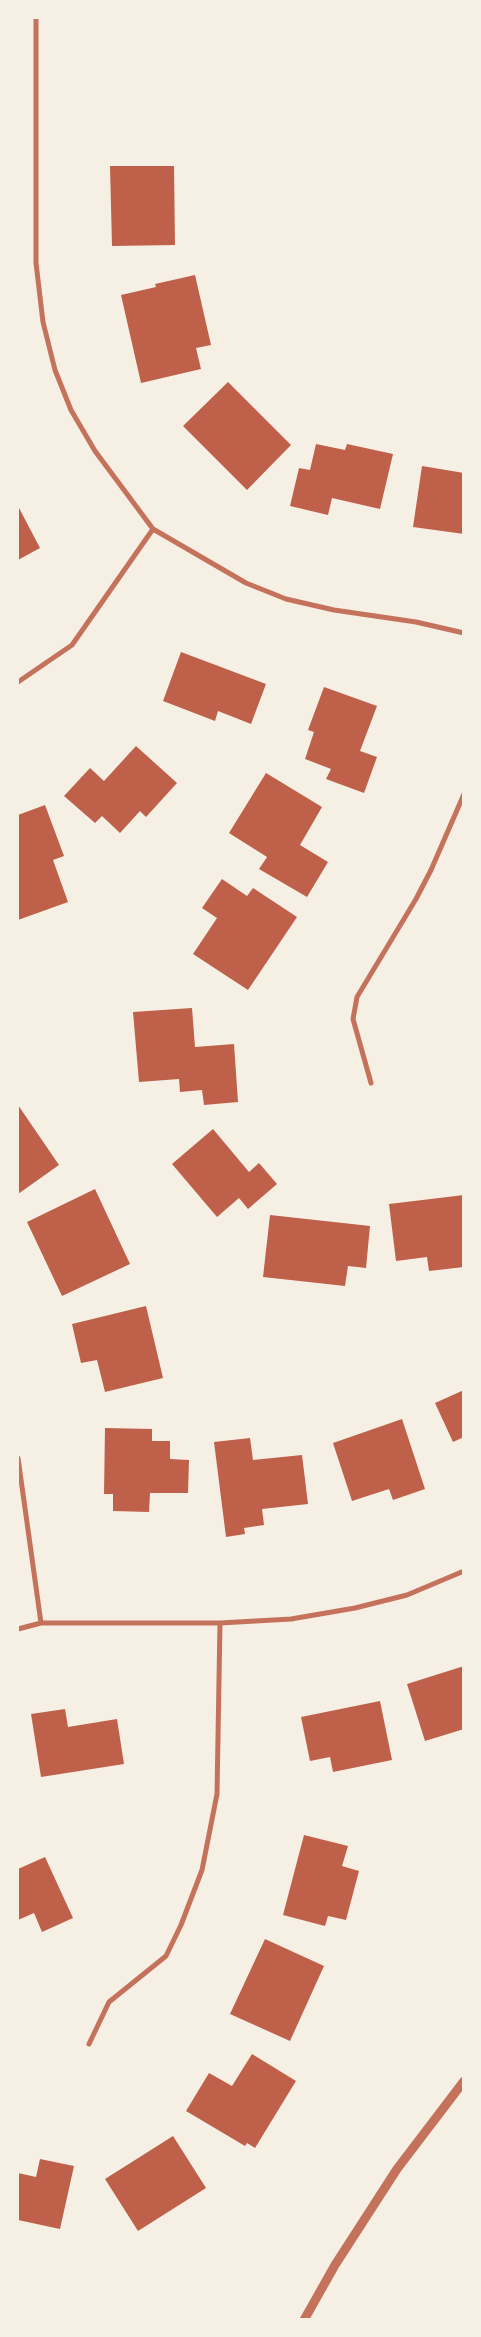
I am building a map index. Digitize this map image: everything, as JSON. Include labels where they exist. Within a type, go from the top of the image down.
[{"type":"street","points":[[36,18],[36,264],[43,322],[55,370],[71,410],[95,451],[153,529],[246,583],[286,599],[334,610],[416,622],[464,633]]},
{"type":"street","points":[[18,682],[72,645],[153,529]]},
{"type":"street","points":[[371,1083],[353,1019],[357,997],[416,899],[431,870],[464,794]]},
{"type":"street","points":[[18,1458],[41,1624]]},
{"type":"street","points":[[18,1629],[41,1624],[220,1623],[291,1619],[355,1608],[407,1595],[464,1571]]},
{"type":"street","points":[[89,2044],[109,2002],[166,1956],[181,1925],[202,1870],[217,1794],[220,1623]]},
{"type":"street","points":[[304,2320],[335,2266],[397,2169],[464,2081]]},
{"type":"building","points":[[110,166],[174,166],[175,245],[112,246]]},
{"type":"building","points":[[195,275],[211,345],[196,348],[201,369],[141,383],[121,295],[156,287],[155,284]]},
{"type":"building","points":[[228,382],[291,445],[247,490],[183,426]]},
{"type":"building","points":[[316,444],[345,450],[347,444],[393,454],[380,509],[332,498],[328,515],[290,506],[299,468],[310,470]]},
{"type":"building","points":[[422,466],[464,473],[464,534],[413,527]]},
{"type":"building","points":[[18,506],[40,548],[18,560]]},
{"type":"building","points":[[181,652],[266,684],[251,724],[218,711],[215,721],[163,701]]},
{"type":"building","points":[[324,687],[377,706],[360,751],[377,757],[364,793],[326,779],[331,769],[305,759],[314,732],[308,730]]},
{"type":"building","points":[[136,746],[177,783],[146,817],[140,811],[120,833],[102,816],[95,823],[64,796],[90,768],[104,781]]},
{"type":"building","points":[[266,773],[322,807],[300,845],[328,862],[307,897],[259,869],[267,857],[229,833]]},
{"type":"building","points":[[45,805],[64,856],[53,860],[68,902],[18,920],[18,815]]},
{"type":"building","points":[[222,879],[247,896],[253,888],[297,917],[248,990],[193,954],[217,918],[202,908]]},
{"type":"building","points":[[192,1008],[195,1047],[234,1044],[238,1102],[204,1105],[202,1090],[180,1092],[179,1079],[139,1082],[133,1012]]},
{"type":"building","points":[[18,1105],[59,1165],[18,1194]]},
{"type":"building","points":[[213,1129],[249,1172],[259,1163],[277,1184],[248,1209],[239,1198],[217,1217],[172,1164]]},
{"type":"building","points":[[95,1189],[130,1264],[62,1296],[27,1222]]},
{"type":"building","points":[[464,1195],[464,1267],[429,1271],[427,1257],[396,1261],[389,1204]]},
{"type":"building","points":[[270,1215],[370,1226],[366,1268],[348,1266],[345,1286],[263,1277]]},
{"type":"building","points":[[146,1306],[163,1378],[105,1392],[97,1360],[81,1363],[72,1324]]},
{"type":"building","points":[[464,1390],[464,1437],[453,1442],[435,1403]]},
{"type":"building","points":[[402,1419],[425,1489],[393,1500],[389,1489],[352,1501],[333,1443]]},
{"type":"building","points":[[105,1428],[152,1429],[152,1441],[170,1441],[170,1459],[189,1460],[188,1493],[150,1493],[149,1512],[113,1511],[113,1494],[104,1494]]},
{"type":"building","points":[[250,1438],[253,1460],[302,1455],[308,1504],[262,1509],[264,1525],[244,1528],[245,1534],[226,1537],[214,1442]]},
{"type":"building","points":[[464,1666],[464,1729],[425,1741],[407,1684]]},
{"type":"building","points":[[380,1701],[392,1760],[333,1772],[330,1757],[310,1761],[301,1717]]},
{"type":"building","points":[[65,1709],[68,1727],[117,1719],[124,1764],[41,1777],[31,1714]]},
{"type":"building","points":[[304,1835],[348,1846],[342,1866],[359,1871],[346,1920],[328,1916],[325,1926],[283,1915]]},
{"type":"building","points":[[45,1857],[73,1918],[42,1932],[34,1913],[18,1920],[18,1869]]},
{"type":"building","points":[[265,1939],[324,1966],[290,2041],[230,2014]]},
{"type":"building","points":[[252,2054],[296,2081],[255,2148],[247,2143],[245,2146],[186,2111],[209,2073],[232,2086]]},
{"type":"building","points":[[173,2136],[206,2188],[138,2231],[105,2179]]},
{"type":"building","points":[[40,2159],[74,2166],[60,2229],[18,2220],[18,2173],[36,2177]]}]
